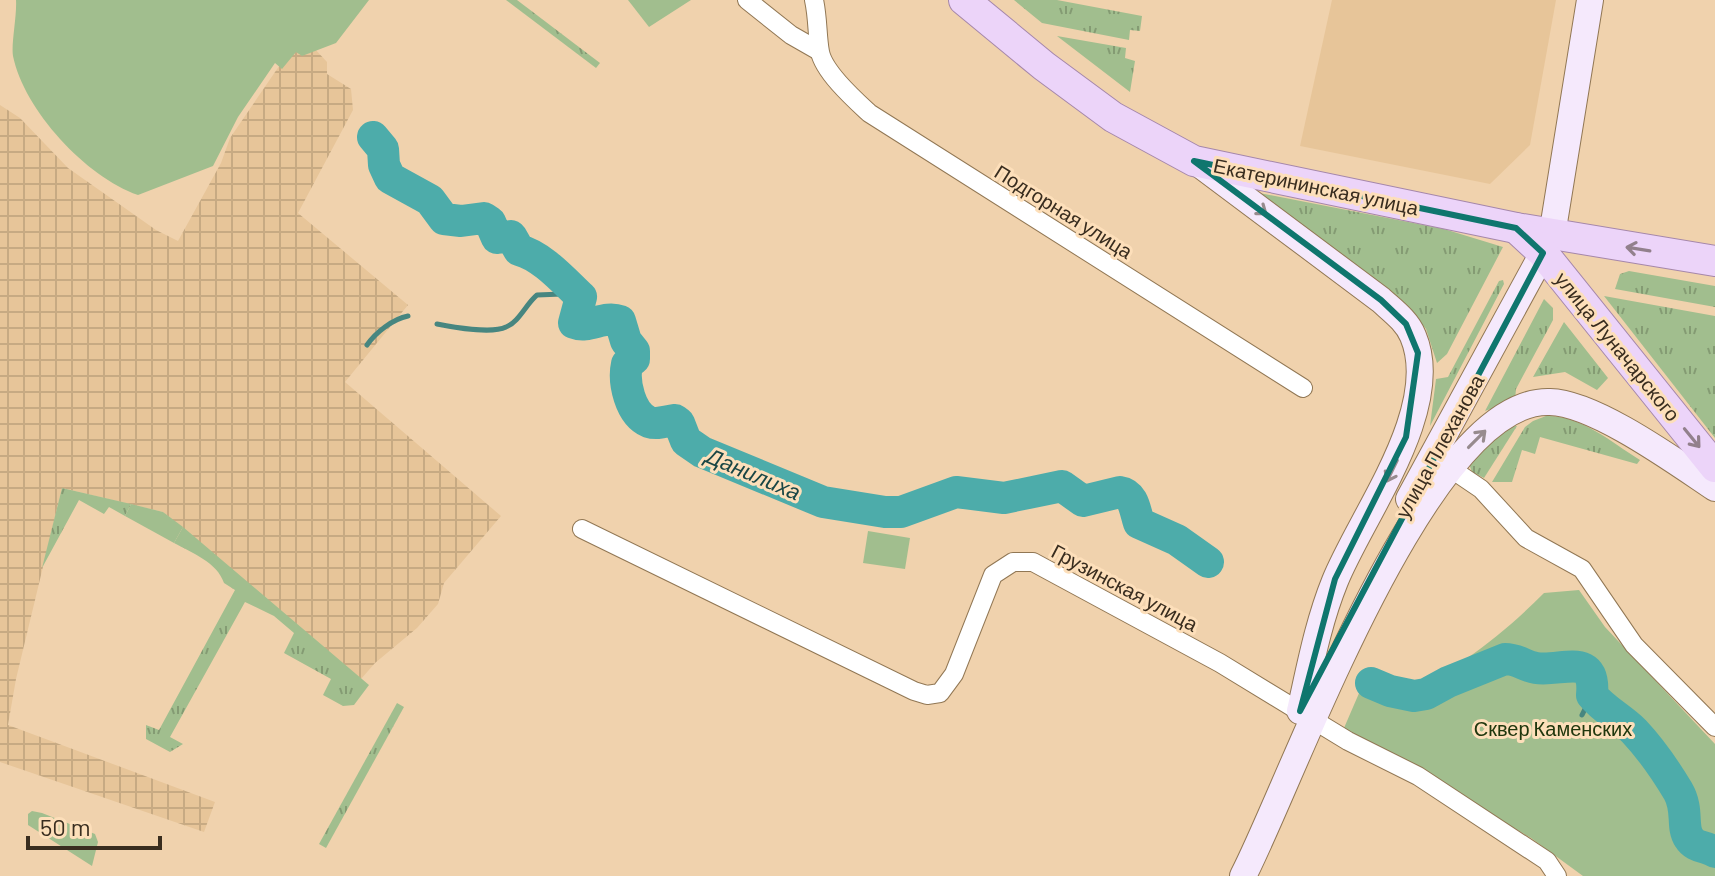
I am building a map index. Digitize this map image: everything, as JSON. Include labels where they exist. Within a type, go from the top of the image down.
[{"type":"main road","name":"Екатерининская улица","points":[[964,0],[1044,66],[1113,117],[1194,161],[1516,228],[1547,244],[1715,261]]},
{"type":"main road","name":"улица Плеханова","points":[[1234,876],[1384,544],[1547,244],[1590,0]]},
{"type":"main road","points":[[1194,161],[1381,300],[1406,324],[1418,353],[1416,397],[1406,437],[1395,465],[1335,579],[1318,631],[1306,715]]},
{"type":"main road","name":"улица Луначарского","points":[[1547,244],[1715,467]]},
{"type":"main road","points":[[1243,876],[1306,715],[1410,528],[1450,468],[1499,419],[1524,406],[1549,401],[1577,407],[1715,488]]},
{"type":"street","name":"Подгорная улица","points":[[747,0],[791,35],[819,51],[846,90],[869,113],[1303,388]]},
{"type":"street","points":[[814,0],[819,25],[819,51]]},
{"type":"street","points":[[1450,468],[1481,489],[1526,538],[1582,569],[1634,645],[1715,727]]},
{"type":"street","name":"Грузинская улица","points":[[582,529],[927,695],[940,693],[954,674],[993,575],[1013,562],[1033,562],[1220,663],[1348,741],[1418,776],[1547,861],[1557,876]]},
{"type":"highlighted area","points":[[1194,161],[1516,228],[1543,253],[1300,711],[1335,579],[1406,437],[1418,353],[1406,324],[1381,300]]},
{"type":"shaded area","points":[[1332,0],[1556,0],[1530,145],[1490,184],[1300,146]]},
{"type":"shaded area","points":[[301,34],[327,62],[327,74],[351,89],[353,110],[298,213],[408,305],[345,382],[501,516],[444,583],[438,604],[417,628],[375,663],[361,679],[163,512],[62,488],[16,679],[8,725],[215,802],[204,832],[0,762],[0,105],[20,118],[68,168],[156,230],[178,241],[221,163],[230,138]]},
{"type":"green space","points":[[16,0],[369,0],[336,43],[302,56],[296,52],[282,69],[275,63],[238,117],[213,166],[138,195],[118,186],[78,157],[60,139],[30,98],[13,56]]},
{"type":"green space","points":[[506,0],[517,0],[600,63],[596,68]]},
{"type":"green space","points":[[628,0],[691,0],[649,27]]},
{"type":"green space","points":[[1014,0],[1057,0],[1142,16],[1140,31],[1130,30],[1129,40],[1042,23]]},
{"type":"green space","points":[[1057,36],[1126,48],[1125,58],[1135,61],[1130,92]]},
{"type":"green space","points":[[1244,190],[1444,229],[1503,247],[1447,354],[1437,363],[1426,329],[1406,305]]},
{"type":"green space","points":[[1629,271],[1715,286],[1715,307],[1615,289],[1620,274]]},
{"type":"green space","points":[[1503,280],[1504,284],[1430,426],[1436,379],[1448,377],[1499,281]]},
{"type":"green space","points":[[1604,296],[1715,316],[1715,438]]},
{"type":"green space","points":[[1544,299],[1553,308],[1553,320],[1516,389],[1515,400],[1485,411]]},
{"type":"green space","points":[[1564,322],[1608,378],[1597,390],[1565,372],[1533,377]]},
{"type":"green space","points":[[1546,416],[1583,425],[1640,460],[1637,464],[1540,437],[1535,454],[1522,450],[1512,482],[1492,482],[1525,427]]},
{"type":"green space","points":[[1517,426],[1484,478],[1472,472],[1469,464],[1502,427]]},
{"type":"green space","points":[[62,488],[131,504],[125,516],[109,507],[104,514],[79,500],[42,568]]},
{"type":"green space","points":[[131,504],[163,512],[183,527],[174,543],[125,516]]},
{"type":"green space","points":[[183,527],[369,685],[354,705],[343,706],[323,695],[331,679],[284,653],[294,633],[274,616],[245,602],[170,737],[183,744],[170,752],[146,739],[146,725],[159,730],[235,590],[224,583],[210,564],[174,543]]},
{"type":"green space","points":[[868,531],[910,538],[905,569],[863,563]]},
{"type":"green space","name":"Сквер Каменских","points":[[1579,590],[1605,627],[1715,744],[1715,876],[1583,876],[1531,838],[1344,728],[1363,684],[1395,696],[1417,687],[1475,652],[1544,593]]},
{"type":"green space","points":[[397,703],[404,707],[326,848],[319,844]]},
{"type":"green space","points":[[32,811],[95,834],[98,842],[92,866],[28,825],[28,814]]},
{"type":"waterway","name":"Данилиха","points":[[373,137],[383,149],[384,165],[390,178],[430,200],[444,219],[461,221],[484,218],[490,222],[497,238],[511,236],[519,250],[536,257],[560,276],[581,297],[574,323],[620,321],[626,341],[634,351],[634,359],[627,364],[626,380],[629,397],[637,412],[652,423],[675,420],[686,441],[702,452],[823,502],[885,512],[901,512],[956,492],[1004,498],[1062,486],[1083,501],[1125,493],[1135,508],[1139,523],[1177,540],[1208,562]]},
{"type":"waterway","points":[[437,324],[500,329],[515,321],[537,295],[562,294],[572,289]]},
{"type":"waterway","points":[[367,345],[385,327],[408,316]]},
{"type":"waterway","name":"Данилиха","points":[[1371,683],[1414,696],[1426,694],[1505,659],[1536,668],[1583,668],[1592,681],[1592,695],[1634,731],[1673,783],[1681,798],[1689,838],[1694,844],[1715,852]]},
{"type":"waterway","points":[[1582,715],[1592,695]]}]
